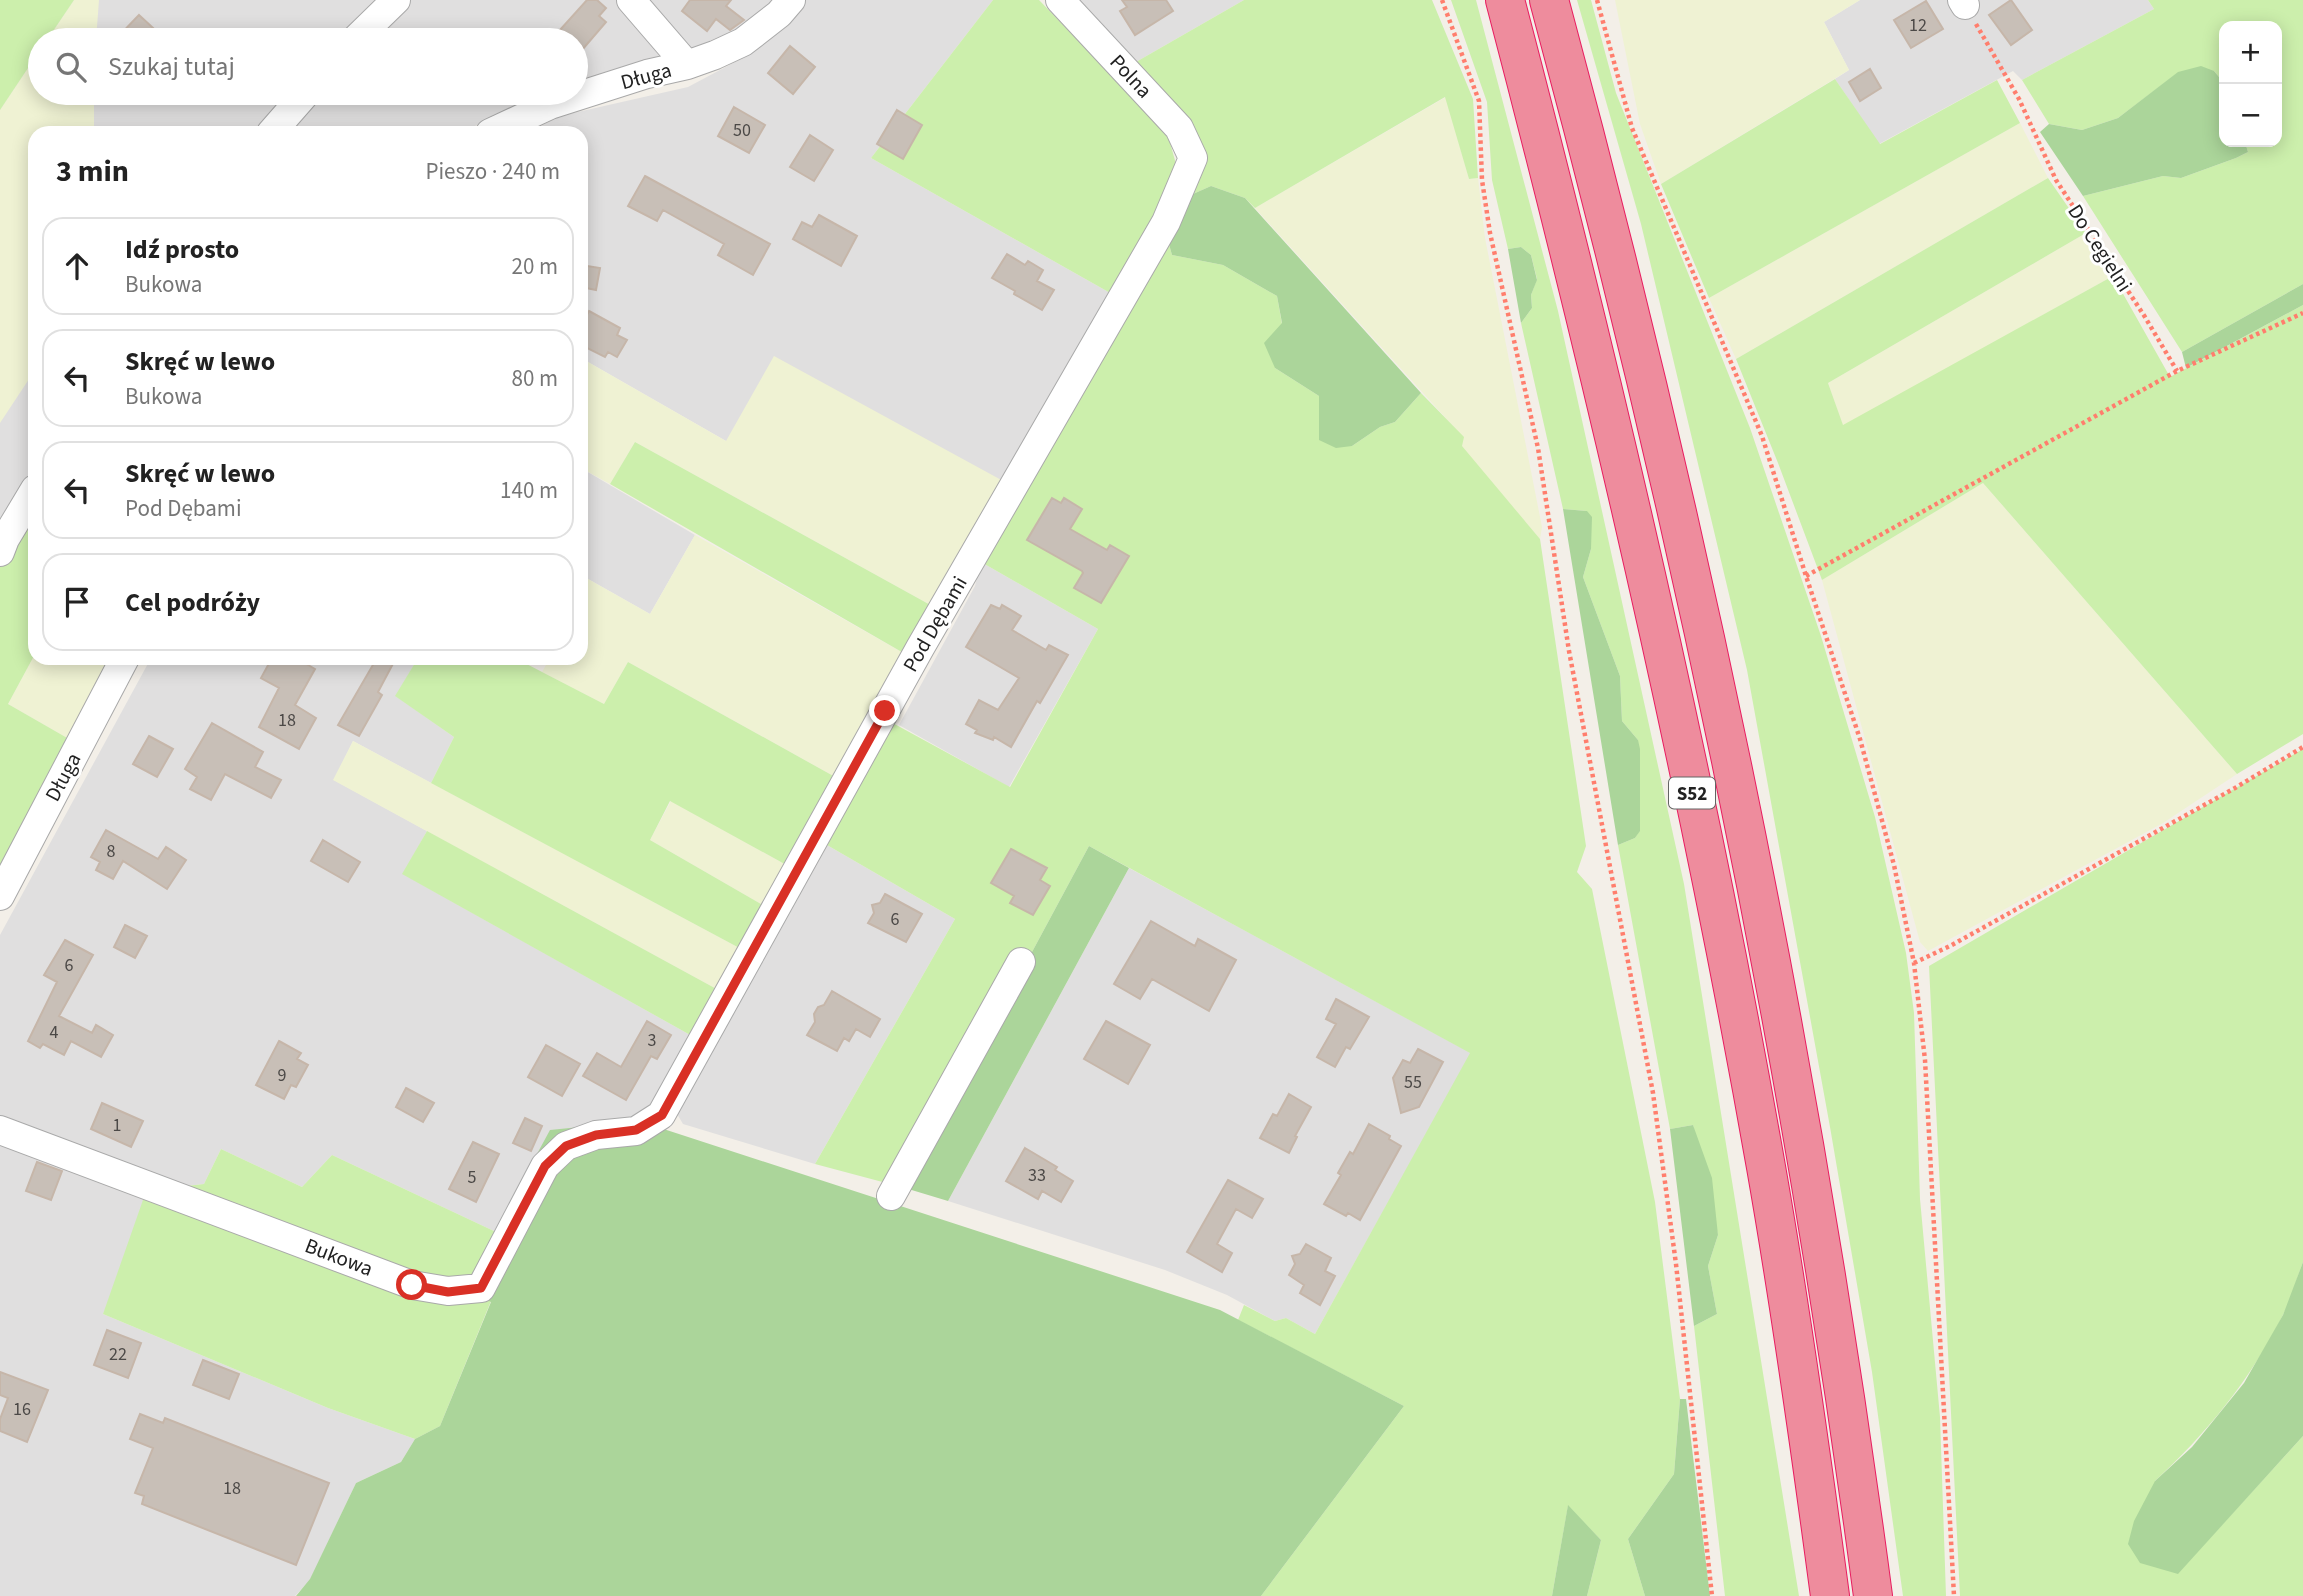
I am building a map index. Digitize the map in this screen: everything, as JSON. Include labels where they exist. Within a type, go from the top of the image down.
[{"type":"highway","name":"S52","points":[[1505,0],[1626,484],[1723,937],[1768,1181],[1804,1405],[1830,1596]]},
{"type":"highway","name":"S52","points":[[1549,0],[1666,461],[1726,736],[1813,1195],[1873,1596]]},
{"type":"street","points":[[367,28],[396,0]]},
{"type":"street","points":[[631,0],[687,65]]},
{"type":"street","name":"Długa","points":[[588,92],[715,55],[743,42],[779,14],[791,0]]},
{"type":"street","name":"Polna","points":[[1060,0],[1179,128],[1193,158]]},
{"type":"street","points":[[277,126],[296,105]]},
{"type":"street","name":"Długa","points":[[504,126],[548,105]]},
{"type":"street","name":"Pod Dębami","points":[[650,1122],[662,1115],[920,648],[1166,222],[1193,158]]},
{"type":"street","points":[[0,552],[28,501]]},
{"type":"street","name":"Długa","points":[[0,896],[121,665]]},
{"type":"street","points":[[891,1196],[1021,962]]},
{"type":"street","name":"Bukowa","points":[[0,1130],[412,1285],[448,1292],[481,1288],[545,1166],[566,1146],[596,1135],[636,1130],[650,1122]]},
{"type":"path","points":[[1442,0],[1479,101],[1482,180],[1490,233],[1538,448],[1569,651],[1653,1093],[1676,1264],[1712,1596]]},
{"type":"path","points":[[1597,0],[1632,128],[1762,436],[1860,739],[1894,865],[1914,963],[1926,1074],[1954,1596]]},
{"type":"path","name":"Do Cegielni","points":[[1964,2],[2019,99],[2056,180],[2177,371]]},
{"type":"path","points":[[1806,576],[2177,371],[2303,313]]},
{"type":"path","points":[[1914,963],[1961,940],[2169,825],[2303,747]]},
{"type":"shaded area","points":[[74,0],[775,0],[764,14],[714,44],[588,79],[588,28],[55,28]]},
{"type":"shaded area","points":[[806,0],[993,0],[871,158],[1112,294],[1005,482],[726,441],[588,362],[588,126],[541,126],[560,116],[688,87],[750,54]]},
{"type":"shaded area","points":[[1067,0],[1244,0],[1129,66]]},
{"type":"shaded area","points":[[1860,0],[2148,0],[2154,9],[2022,80],[2013,71],[1879,144],[1835,79],[1849,70],[1824,22]]},
{"type":"shaded area","points":[[28,68],[28,105],[523,105],[475,126],[28,126],[28,527],[8,515],[0,529],[0,110]]},
{"type":"shaded area","points":[[588,472],[695,535],[650,614],[588,579]]},
{"type":"shaded area","points":[[981,562],[1098,629],[1009,787],[899,725],[975,586]]},
{"type":"shaded area","points":[[147,665],[414,665],[396,696],[454,737],[431,783],[353,741],[334,780],[427,831],[403,874],[692,1036],[669,1083],[639,1121],[496,1232],[332,1155],[302,1187],[221,1149],[204,1184],[169,1188],[103,1314],[328,1408],[415,1439],[401,1462],[356,1483],[310,1580],[295,1596],[0,1596],[0,935]]},
{"type":"shaded area","points":[[820,841],[955,919],[815,1164],[683,1124],[673,1107]]},
{"type":"shaded area","points":[[1129,868],[1471,1053],[1315,1334],[1286,1318],[1275,1321],[1227,1295],[1165,1270],[948,1201]]},
{"type":"green space","points":[[0,0],[74,0],[55,28],[28,28],[28,68],[0,110]]},
{"type":"green space","points":[[74,0],[99,0],[97,28],[55,28]]},
{"type":"green space","points":[[993,0],[1039,0],[1167,132],[1176,164],[1153,217],[1112,294],[871,158]]},
{"type":"green space","points":[[1244,0],[1432,0],[1473,99],[1478,178],[1469,179],[1445,97],[1255,208],[1245,198],[1211,186],[1193,194],[1198,163],[1129,66]]},
{"type":"green space","points":[[1451,0],[1476,0],[1558,311],[1684,884],[1799,1596],[1725,1596],[1694,1326],[1717,1314],[1708,1266],[1718,1235],[1693,1125],[1670,1129],[1618,845],[1635,838],[1640,830],[1638,740],[1622,721],[1620,676],[1583,577],[1591,549],[1587,511],[1563,509],[1521,323],[1532,308],[1531,295],[1537,279],[1531,255],[1521,247],[1508,249],[1492,180],[1487,102]]},
{"type":"green space","points":[[1577,0],[1591,0],[1616,93],[1750,428],[1821,636],[1875,817],[1906,953],[1914,1013],[1920,1199],[1940,1417],[1946,1596],[1903,1596],[1872,1372],[1747,670],[1641,224]]},
{"type":"green space","points":[[1615,0],[1860,0],[1824,22],[1849,70],[1661,184],[1640,124]]},
{"type":"green space","points":[[2148,0],[2303,0],[2303,284],[2182,352],[2083,196],[2163,176],[2181,178],[2236,158],[2248,152],[2246,147],[2282,147],[2282,21],[2219,21],[2219,77],[2214,71],[2179,72],[2118,118],[2082,130],[2049,124],[2022,80],[2154,9]]},
{"type":"green space","points":[[2201,66],[2214,71],[2219,77],[2219,147],[2246,147],[2248,152],[2181,178],[2163,176],[2083,196],[2040,132],[2049,124],[2082,130],[2118,118],[2178,72]]},
{"type":"green space","points":[[28,68],[28,105],[94,105],[94,126],[28,126],[28,381],[0,423],[0,110]]},
{"type":"green space","points":[[1835,79],[1880,144],[1997,80],[2020,123],[1709,298],[1661,184]]},
{"type":"green space","points":[[1446,97],[1469,179],[1478,178],[1485,238],[1542,527],[1540,539],[1461,446],[1463,437],[1255,208]]},
{"type":"green space","points":[[2020,123],[2048,178],[1736,359],[1709,298]]},
{"type":"green space","points":[[2048,178],[2086,233],[1828,383],[1843,425],[2113,276],[2170,377],[2303,305],[2303,734],[2237,774],[1983,483],[1822,580],[1736,359]]},
{"type":"green space","points":[[1211,186],[1245,198],[1421,393],[1395,422],[1380,427],[1352,446],[1336,448],[1319,440],[1319,396],[1275,368],[1264,343],[1282,323],[1277,296],[1223,265],[1172,255],[1167,237],[1193,194]]},
{"type":"green space","points":[[2086,233],[2113,276],[1843,426],[1828,383]]},
{"type":"green space","points":[[1167,237],[1172,255],[1223,265],[1277,296],[1282,324],[1275,368],[1319,396],[1352,446],[1380,427],[1395,422],[1421,393],[1464,437],[1462,446],[1540,539],[1586,846],[1577,872],[1592,889],[1655,1202],[1680,1399],[1674,1474],[1628,1539],[1645,1596],[1587,1596],[1601,1540],[1568,1506],[1552,1596],[1261,1596],[1404,1406],[1238,1320],[1244,1305],[1275,1321],[1286,1318],[1315,1334],[1470,1053],[1089,846],[905,1188],[815,1164],[955,919],[820,841],[889,721],[1010,787],[1098,629],[981,562]]},
{"type":"green space","points":[[1521,247],[1531,255],[1537,280],[1531,295],[1532,308],[1521,323],[1508,249]]},
{"type":"green space","points":[[2303,284],[2303,305],[2186,368],[2182,352]]},
{"type":"green space","points":[[774,356],[1005,482],[934,607],[635,442],[610,484],[588,472],[588,362],[726,441]]},
{"type":"green space","points":[[635,442],[934,607],[907,655],[610,484]]},
{"type":"green space","points":[[1983,483],[2237,774],[2163,823],[1928,951],[1920,942],[1822,580]]},
{"type":"green space","points":[[1563,509],[1587,511],[1592,517],[1591,549],[1583,577],[1620,676],[1622,721],[1638,740],[1640,749],[1640,831],[1635,838],[1618,845]]},
{"type":"green space","points":[[21,523],[28,527],[29,665],[8,704],[69,739],[0,866],[0,566]]},
{"type":"green space","points":[[695,535],[907,655],[837,778],[628,662],[604,704],[542,672],[546,665],[588,665],[588,579],[650,614]]},
{"type":"green space","points":[[628,662],[837,778],[790,867],[670,801],[650,840],[768,908],[745,951],[431,783],[454,737],[395,696],[414,665],[529,665],[604,704]]},
{"type":"green space","points":[[29,665],[108,665],[69,739],[8,704]]},
{"type":"green space","points":[[353,741],[745,951],[722,992],[333,780]]},
{"type":"green space","points":[[2303,749],[2303,1262],[2285,1310],[2256,1363],[2209,1425],[2155,1481],[2178,1573],[2303,1436],[2303,1596],[1960,1596],[1929,966]]},
{"type":"green space","points":[[671,801],[790,867],[768,908],[650,840]]},
{"type":"green space","points":[[427,831],[722,992],[692,1036],[402,874]]},
{"type":"green space","points":[[1089,846],[1129,868],[948,1201],[905,1188]]},
{"type":"green space","points":[[639,1121],[1220,1310],[1404,1406],[1261,1596],[296,1596],[310,1579],[356,1483],[401,1462],[415,1439],[440,1426],[491,1302],[464,1288],[550,1130]]},
{"type":"green space","points":[[1693,1125],[1712,1178],[1718,1235],[1708,1266],[1717,1314],[1694,1326],[1670,1129]]},
{"type":"green space","points":[[221,1149],[302,1187],[332,1155],[496,1232],[464,1288],[491,1301],[440,1426],[415,1439],[328,1408],[103,1314],[150,1180],[169,1188],[204,1184]]},
{"type":"green space","points":[[2303,1262],[2303,1436],[2178,1574],[2140,1563],[2128,1544],[2134,1521],[2155,1481],[2192,1447],[2244,1383],[2283,1315]]},
{"type":"green space","points":[[1680,1399],[1686,1399],[1710,1596],[1645,1596],[1628,1539],[1674,1474]]},
{"type":"green space","points":[[1568,1505],[1601,1540],[1587,1596],[1552,1596]]},
{"type":"building","points":[[587,0],[597,0],[606,8],[599,16],[606,22],[588,43],[588,28],[562,28]]},
{"type":"building","points":[[690,0],[731,0],[726,6],[744,20],[730,30],[716,19],[707,31],[682,11]]},
{"type":"building","points":[[1122,0],[1166,0],[1173,11],[1135,35],[1120,11],[1127,7]]},
{"type":"building","points":[[2011,0],[2032,30],[2011,45],[1989,15]]},
{"type":"building","points":[[1926,1],[1943,29],[1911,48],[1894,20]]},
{"type":"building","points":[[139,15],[153,28],[127,28]]},
{"type":"building","points":[[790,46],[815,67],[793,94],[768,73]]},
{"type":"building","points":[[1870,69],[1881,88],[1860,101],[1849,82]]},
{"type":"building","points":[[734,107],[765,125],[749,153],[718,136]]},
{"type":"building","points":[[897,110],[922,125],[903,159],[877,144]]},
{"type":"building","points":[[810,135],[833,150],[814,181],[790,167]]},
{"type":"building","points":[[645,176],[770,244],[753,275],[718,255],[724,244],[663,210],[657,221],[628,206]]},
{"type":"building","points":[[819,215],[857,236],[841,266],[793,239],[802,222],[812,227]]},
{"type":"building","points":[[1007,254],[1025,265],[1028,261],[1043,270],[1037,281],[1054,290],[1042,310],[992,278]]},
{"type":"building","points":[[588,266],[600,268],[596,290],[588,288]]},
{"type":"building","points":[[589,311],[620,328],[617,335],[627,340],[617,357],[608,352],[605,357],[588,348]]},
{"type":"building","points":[[1052,498],[1061,503],[1064,498],[1082,509],[1070,529],[1107,550],[1110,545],[1129,556],[1101,603],[1074,588],[1082,571],[1027,540]]},
{"type":"building","points":[[991,605],[1000,609],[1002,605],[1021,616],[1012,630],[1046,650],[1049,645],[1068,655],[1040,703],[1037,701],[1011,747],[994,737],[993,740],[975,733],[977,730],[966,724],[979,700],[998,710],[1019,678],[966,647]]},
{"type":"building","points":[[268,665],[308,665],[315,669],[295,705],[316,718],[299,749],[259,727],[279,688],[261,678]]},
{"type":"building","points":[[373,665],[392,665],[378,692],[382,695],[359,736],[338,725]]},
{"type":"building","points":[[212,723],[263,752],[255,767],[281,780],[271,798],[225,774],[211,800],[190,789],[197,777],[185,769]]},
{"type":"building","points":[[149,736],[173,749],[157,777],[133,764]]},
{"type":"building","points":[[106,830],[158,859],[166,847],[186,860],[167,889],[123,861],[113,879],[96,870],[100,862],[91,857]]},
{"type":"building","points":[[323,840],[360,862],[348,882],[311,861]]},
{"type":"building","points":[[1011,849],[1047,868],[1040,880],[1050,886],[1033,915],[1010,903],[1014,896],[991,883]]},
{"type":"building","points":[[885,894],[922,914],[906,942],[868,923],[874,913],[872,905],[880,903]]},
{"type":"building","points":[[1151,921],[1195,946],[1198,939],[1236,960],[1209,1011],[1152,979],[1140,999],[1114,984]]},
{"type":"building","points":[[125,925],[147,936],[135,958],[114,947]]},
{"type":"building","points":[[65,940],[93,955],[59,1016],[92,1033],[96,1025],[113,1035],[101,1057],[71,1041],[64,1055],[43,1044],[40,1048],[28,1041],[57,982],[44,975]]},
{"type":"building","points":[[832,991],[880,1019],[870,1037],[856,1029],[849,1041],[844,1038],[837,1051],[807,1035],[815,1022],[814,1014],[818,1007],[824,1005]]},
{"type":"building","points":[[1336,999],[1369,1017],[1350,1049],[1346,1047],[1335,1067],[1317,1057],[1336,1024],[1326,1019]]},
{"type":"building","points":[[647,1021],[671,1035],[657,1059],[651,1056],[626,1100],[583,1076],[597,1053],[621,1067]]},
{"type":"building","points":[[1106,1021],[1150,1045],[1128,1084],[1084,1059]]},
{"type":"building","points":[[279,1041],[301,1053],[297,1059],[308,1065],[296,1087],[291,1085],[284,1099],[256,1085]]},
{"type":"building","points":[[546,1045],[580,1064],[562,1096],[528,1077]]},
{"type":"building","points":[[1418,1049],[1443,1062],[1419,1107],[1401,1113],[1393,1078],[1403,1060],[1410,1063]]},
{"type":"building","points":[[406,1088],[434,1103],[423,1122],[396,1107]]},
{"type":"building","points":[[1289,1094],[1311,1107],[1289,1153],[1260,1138],[1273,1114],[1277,1116]]},
{"type":"building","points":[[102,1103],[143,1121],[131,1147],[91,1129]]},
{"type":"building","points":[[525,1118],[542,1126],[531,1151],[513,1143]]},
{"type":"building","points":[[1369,1124],[1401,1146],[1360,1220],[1324,1204],[1341,1175],[1338,1173],[1350,1152],[1353,1154]]},
{"type":"building","points":[[473,1142],[499,1154],[476,1202],[449,1189]]},
{"type":"building","points":[[1025,1148],[1057,1167],[1055,1170],[1073,1181],[1061,1202],[1042,1191],[1038,1199],[1006,1181]]},
{"type":"building","points":[[37,1162],[62,1171],[51,1200],[26,1191]]},
{"type":"building","points":[[1228,1180],[1263,1199],[1252,1218],[1236,1209],[1217,1244],[1232,1253],[1222,1272],[1187,1252]]},
{"type":"building","points":[[1306,1244],[1331,1258],[1325,1271],[1335,1276],[1320,1305],[1300,1293],[1304,1285],[1289,1275],[1295,1264],[1292,1256],[1300,1254]]},
{"type":"building","points":[[107,1330],[141,1343],[128,1378],[94,1365]]},
{"type":"building","points":[[203,1360],[239,1374],[229,1399],[193,1385]]},
{"type":"building","points":[[0,1372],[48,1390],[27,1442],[0,1431],[0,1419],[8,1398],[0,1395]]},
{"type":"building","points":[[140,1414],[163,1423],[165,1418],[329,1483],[296,1565],[142,1504],[144,1496],[135,1493],[153,1448],[130,1439]]},
{"type":"route","points":[[412,1285],[448,1292],[481,1288],[545,1166],[566,1146],[596,1135],[636,1130],[662,1115],[885,711]]}]
